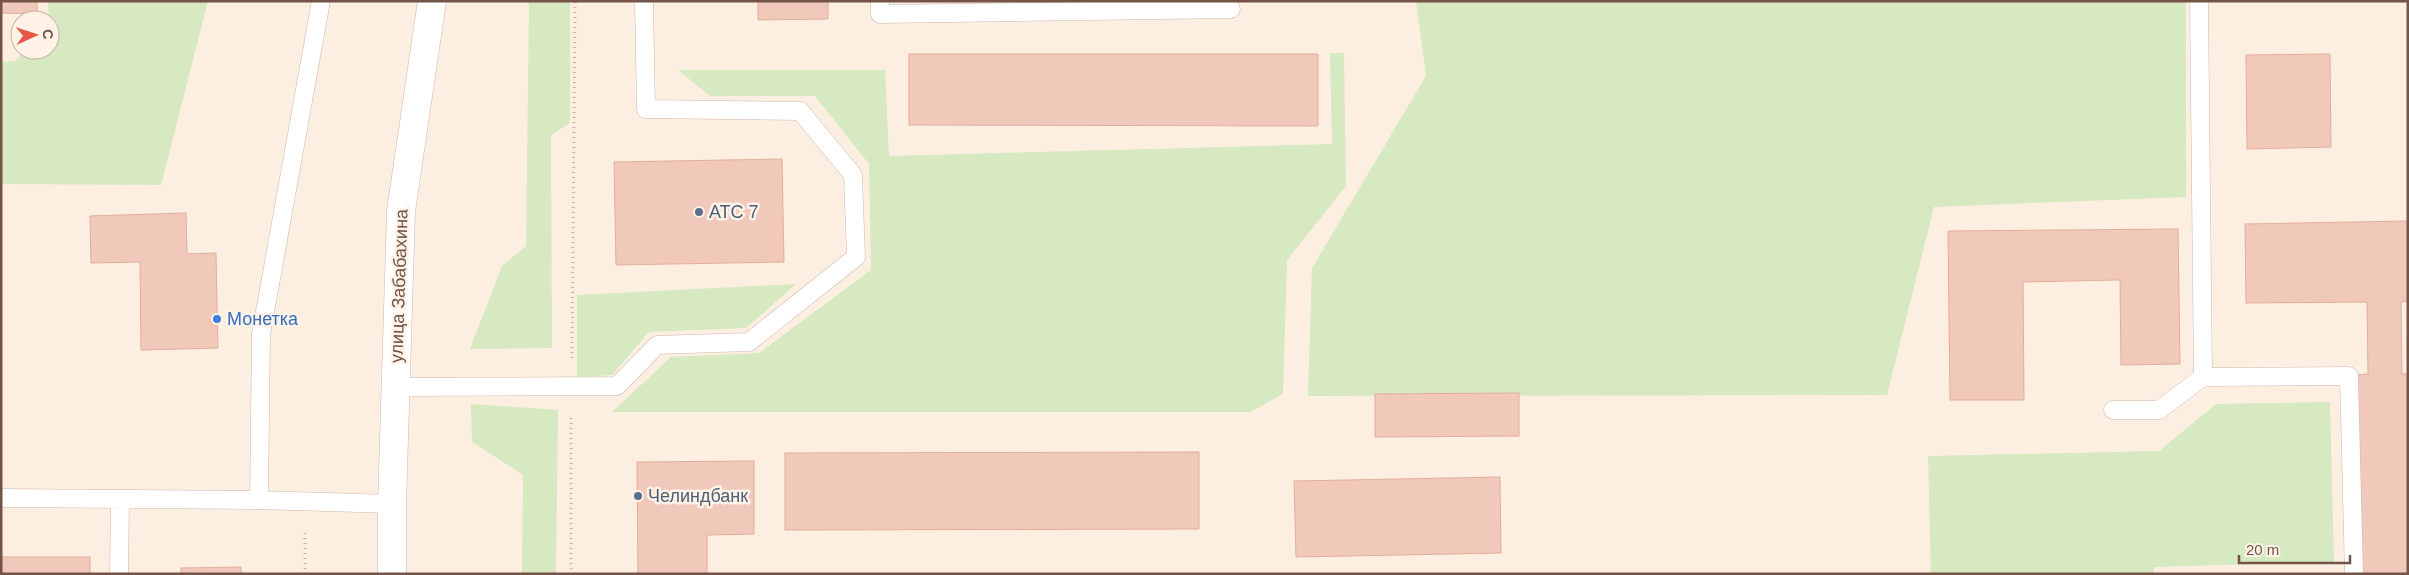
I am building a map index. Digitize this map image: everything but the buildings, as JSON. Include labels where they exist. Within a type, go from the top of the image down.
[{"type":"street","name":"улица Забабахина","points":[[392,574],[392,504],[400,211],[432,1]]},
{"type":"lane","points":[[259,500],[261,334],[321,1]]},
{"type":"lane","points":[[395,388],[617,386],[657,344],[749,342],[856,257],[853,175],[800,111],[646,109],[644,1]]},
{"type":"lane","points":[[880,1],[880,14],[1231,8]]},
{"type":"lane","points":[[2199,1],[2203,377]]},
{"type":"lane","points":[[2113,410],[2159,410],[2203,377],[2349,376],[2354,574]]},
{"type":"lane","points":[[1,498],[259,500],[392,504]]},
{"type":"lane","points":[[119,574],[120,500]]},
{"type":"path","points":[[571,574],[575,1]]},
{"type":"path","points":[[305,574],[306,502]]},
{"type":"green space","points":[[48,1],[208,1],[161,185],[1,184],[1,62],[60,60],[60,10],[48,10]]},
{"type":"green space","points":[[529,1],[570,1],[570,123],[551,135],[552,348],[470,349],[502,266],[526,246]]},
{"type":"green space","points":[[1416,1],[2186,1],[2186,197],[1934,207],[1887,395],[1308,396],[1312,268],[1426,76]]},
{"type":"green space","points":[[1330,53],[1344,53],[1346,186],[1287,260],[1283,394],[1250,412],[612,412],[671,357],[759,353],[871,270],[869,164],[815,96],[710,96],[678,70],[885,70],[889,156],[1332,144]]},
{"type":"green space","points":[[796,284],[746,328],[649,332],[612,375],[577,377],[577,295]]},
{"type":"green space","points":[[2330,402],[2334,562],[2154,567],[2154,574],[1931,574],[1928,456],[2159,451],[2216,404]]},
{"type":"green space","points":[[471,404],[558,410],[556,574],[522,574],[523,475],[472,442]]},
{"type":"place","name":"АТС 7","points":[[699,212]]},
{"type":"place","name":"Монетка","points":[[217,319]]},
{"type":"place","name":"Челиндбанк","points":[[638,496]]}]
